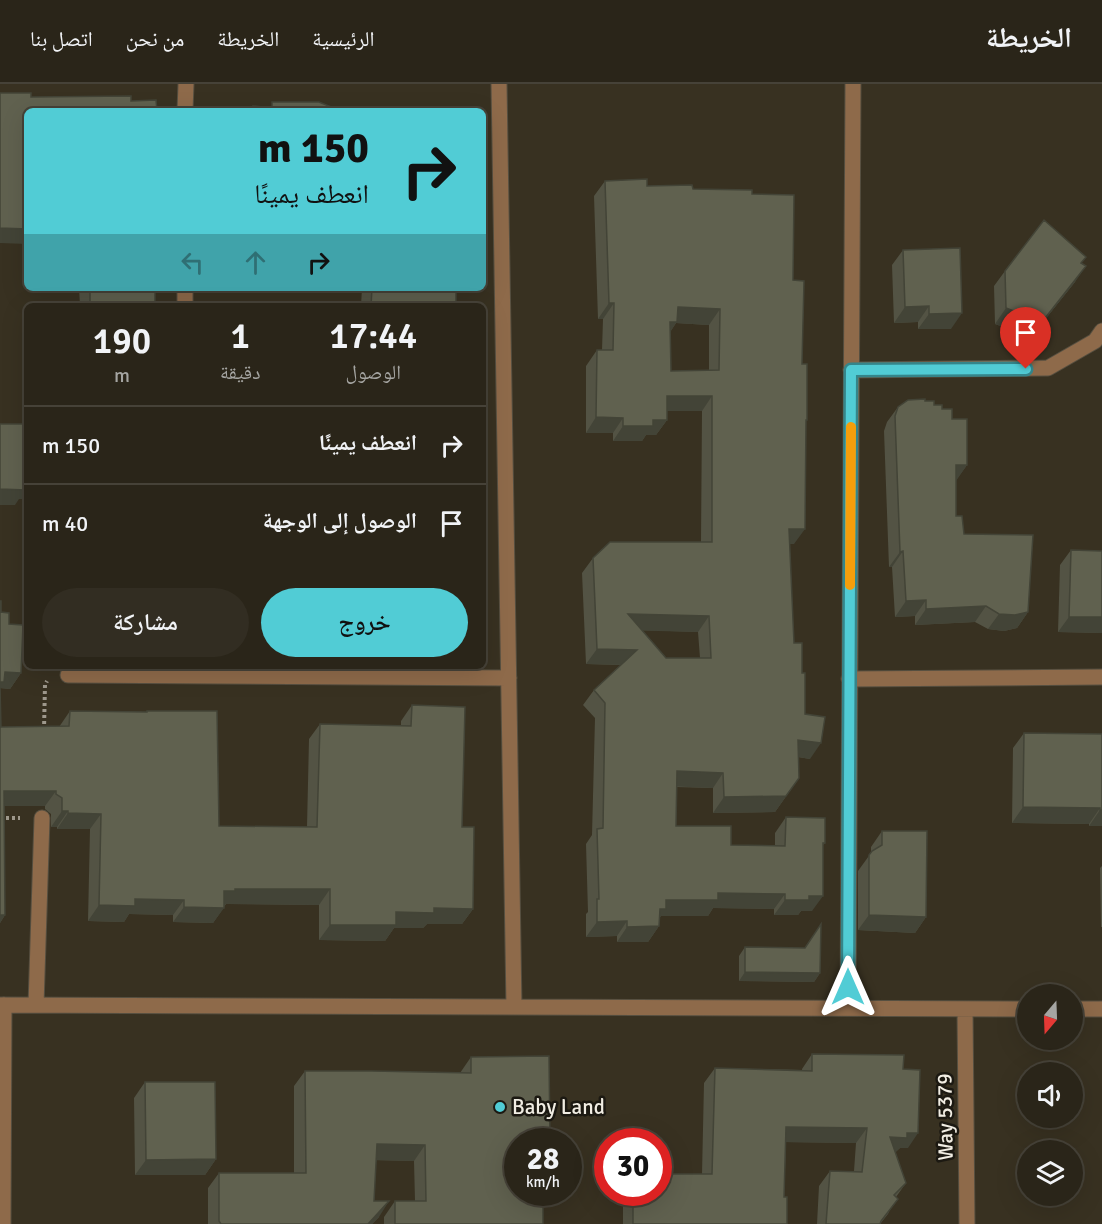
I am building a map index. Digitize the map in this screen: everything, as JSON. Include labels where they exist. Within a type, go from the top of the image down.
[{"type":"street","points":[[185,108],[186,84]]},
{"type":"street","points":[[499,84],[514,1007]]},
{"type":"street","points":[[848,1008],[852,84]]},
{"type":"street","points":[[851,370],[1048,368],[1095,341],[1102,331]]},
{"type":"street","points":[[68,675],[183,670],[509,678]]},
{"type":"street","points":[[849,679],[1102,677]]},
{"type":"street","points":[[36,1005],[42,818]]},
{"type":"street","points":[[3,1224],[2,1005],[1017,1009]]},
{"type":"street","name":"Way 5379","points":[[965,1009],[967,1224]]},
{"type":"street","points":[[1083,1009],[1102,1010]]},
{"type":"path","points":[[44,741],[45,685],[49,678],[68,675]]},
{"type":"building","points":[[0,93],[31,93],[31,97],[131,96],[131,101],[156,100],[157,108],[24,108],[24,229],[0,228]]},
{"type":"building","points":[[272,102],[319,102],[334,108],[272,108]]},
{"type":"building","points":[[647,179],[647,186],[692,185],[693,189],[752,190],[752,194],[794,195],[793,280],[804,281],[802,364],[807,364],[807,420],[805,529],[789,529],[794,643],[802,643],[805,714],[825,717],[821,743],[798,740],[799,778],[786,796],[724,797],[723,773],[677,771],[676,826],[731,826],[731,845],[785,846],[786,817],[825,818],[823,896],[809,896],[809,900],[785,900],[785,894],[718,893],[718,900],[666,900],[666,909],[660,909],[659,926],[627,927],[627,921],[597,922],[597,899],[599,899],[597,829],[603,828],[605,703],[594,690],[637,650],[597,649],[593,558],[610,542],[712,542],[712,396],[667,396],[667,420],[653,420],[653,426],[623,426],[623,418],[596,417],[597,350],[613,350],[614,303],[609,303],[605,181]],"holes":[[[678,307],[720,309],[719,370],[671,371],[670,322],[677,322]],[[628,614],[709,616],[711,658],[666,658]]]},
{"type":"building","points":[[1044,220],[1086,257],[1081,263],[1086,266],[1042,322],[1006,308],[1005,271]]},
{"type":"building","points":[[960,248],[962,313],[929,314],[929,306],[905,307],[903,250]]},
{"type":"building","points":[[90,291],[155,291],[155,303],[90,303]]},
{"type":"building","points":[[372,291],[456,291],[456,303],[371,303]]},
{"type":"building","points":[[925,399],[925,401],[934,401],[934,405],[942,405],[942,409],[952,409],[952,419],[967,419],[967,465],[956,465],[956,516],[962,516],[964,534],[1033,535],[1028,612],[1015,615],[999,614],[986,606],[926,609],[926,600],[906,601],[903,551],[900,552],[895,416],[898,407],[908,400]]},
{"type":"building","points":[[0,424],[24,424],[24,490],[0,489]]},
{"type":"building","points":[[1071,550],[1102,551],[1102,617],[1069,617]]},
{"type":"building","points":[[0,601],[1,612],[9,613],[9,624],[23,625],[21,673],[5,672],[4,682],[0,682]]},
{"type":"building","points":[[0,687],[1,727],[69,726],[70,711],[217,711],[219,826],[317,827],[320,724],[411,726],[412,705],[465,707],[462,827],[474,827],[473,909],[434,908],[434,913],[396,912],[396,925],[330,925],[330,889],[235,889],[235,891],[224,891],[224,908],[184,907],[184,900],[135,899],[135,906],[99,905],[101,814],[62,811],[62,798],[56,794],[56,791],[4,791],[5,915],[0,915]]},
{"type":"building","points":[[1024,733],[1102,734],[1102,810],[1100,808],[1023,807]]},
{"type":"building","points":[[882,831],[927,831],[926,917],[869,915],[869,855],[882,845]]},
{"type":"building","points":[[821,924],[820,973],[745,972],[745,947],[805,948]]},
{"type":"building","points":[[812,1054],[904,1055],[903,1069],[920,1070],[918,1133],[907,1133],[907,1138],[890,1137],[906,1183],[894,1195],[898,1199],[880,1224],[826,1224],[830,1171],[862,1172],[867,1128],[786,1127],[784,1197],[787,1197],[787,1224],[633,1224],[633,1206],[672,1206],[672,1174],[712,1174],[715,1068],[812,1071]]},
{"type":"building","points":[[549,1056],[550,1128],[504,1128],[504,1206],[543,1206],[543,1224],[395,1224],[395,1201],[426,1201],[425,1145],[377,1144],[374,1201],[389,1201],[368,1224],[221,1224],[219,1221],[219,1173],[306,1173],[305,1071],[471,1073],[471,1057]]},
{"type":"building","points":[[145,1082],[215,1082],[216,1159],[146,1160]]},
{"type":"slow traffic","points":[[850,585],[851,427]]},
{"type":"place","name":"Baby Land","points":[[500,1107]]},
{"type":"route","points":[[848,987],[851,370],[1026,369]]}]
